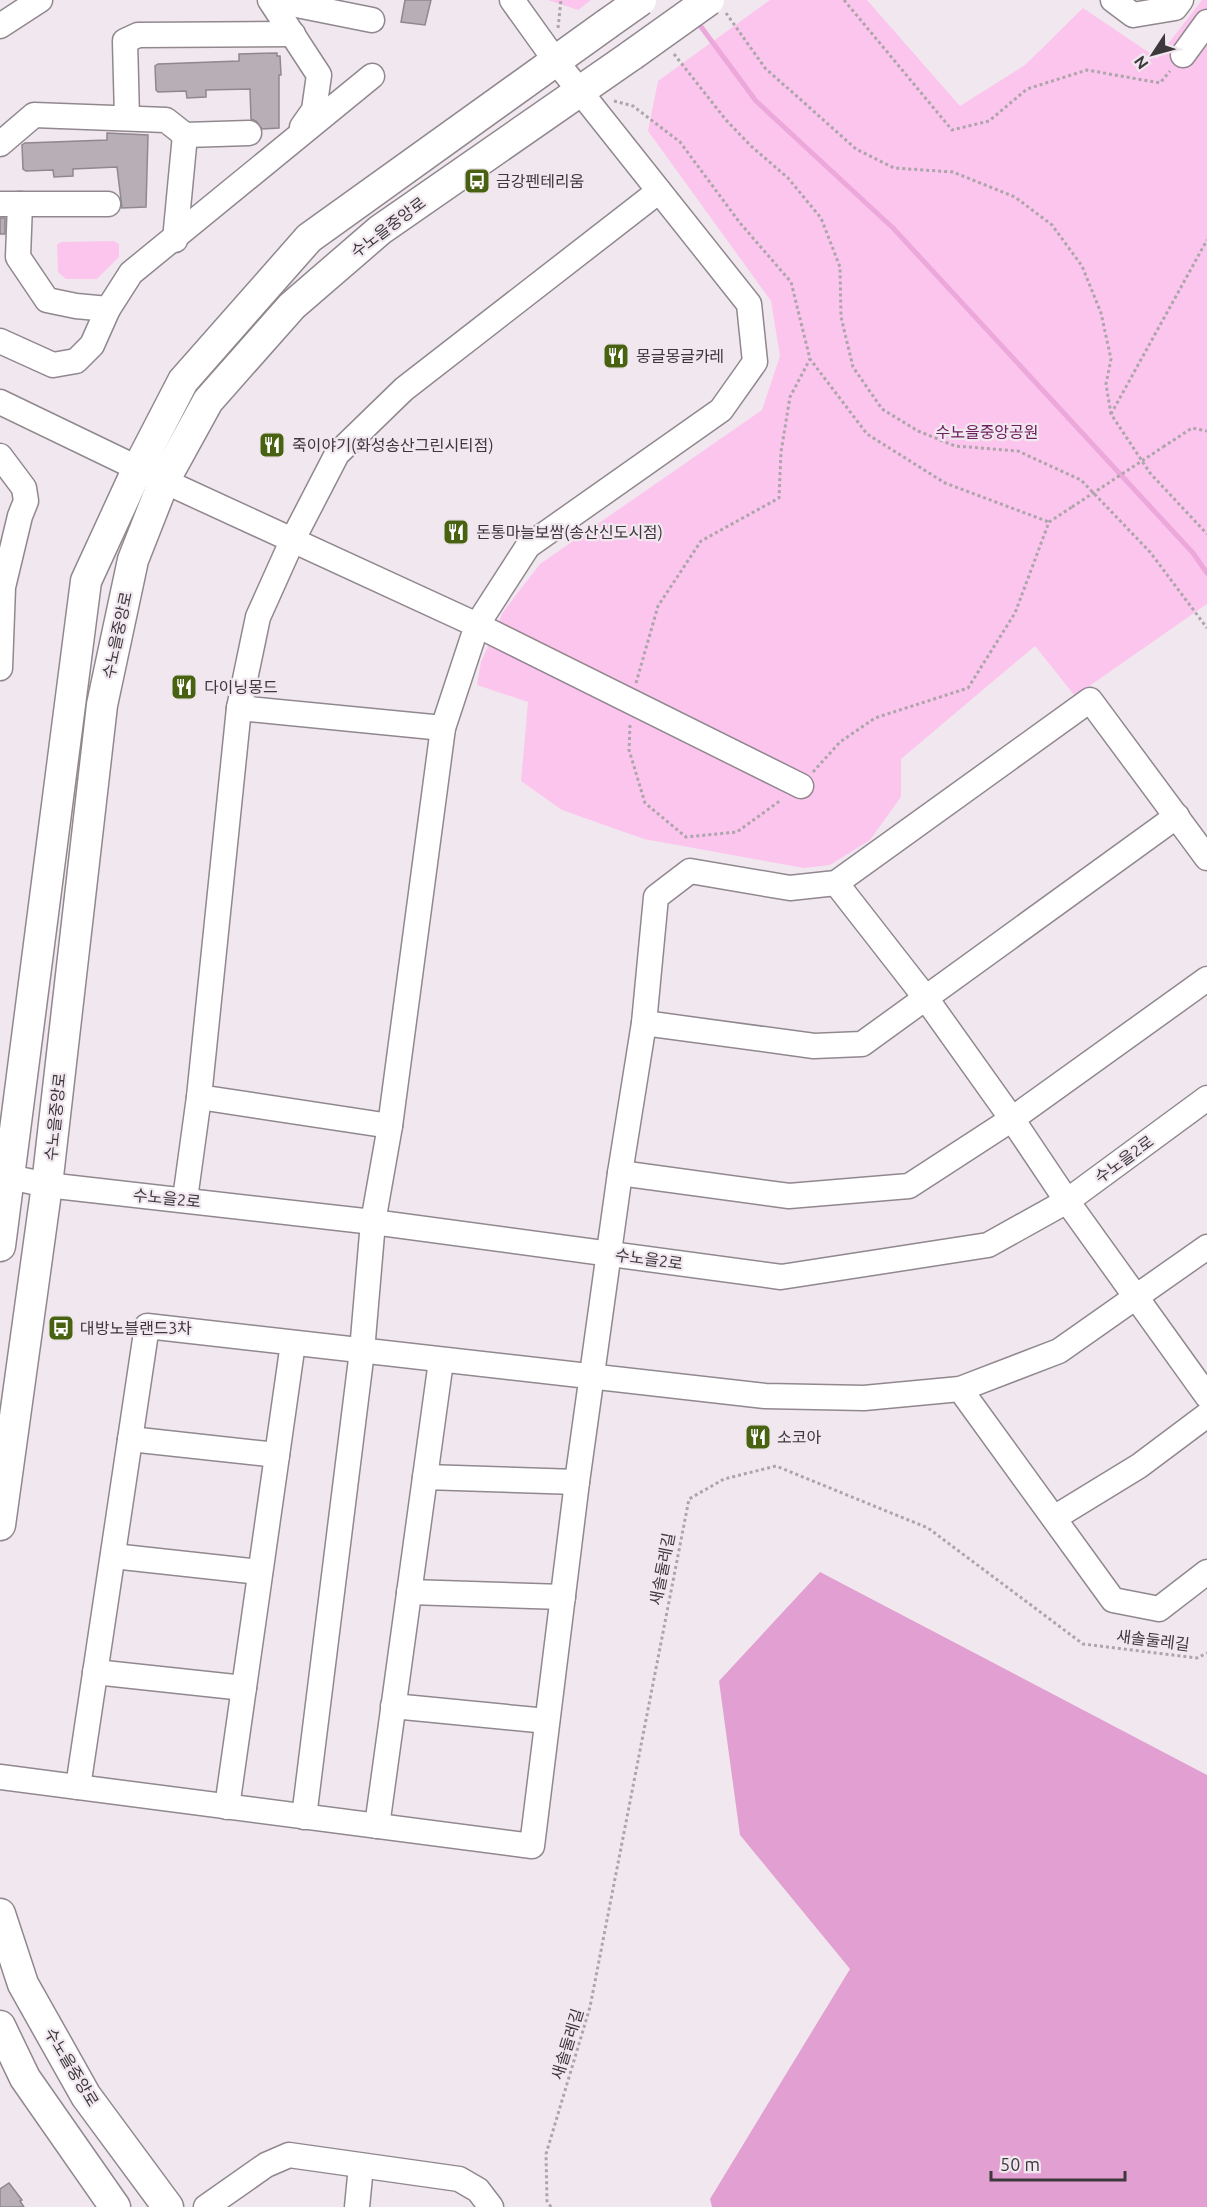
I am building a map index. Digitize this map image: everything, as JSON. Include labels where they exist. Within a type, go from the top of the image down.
[{"type":"main road","points":[[0,1246],[5,1176],[86,582],[138,468],[183,381],[309,238],[641,0]]},
{"type":"main road","name":"수노을중앙로","points":[[0,1525],[47,1185],[102,705],[133,560],[164,482],[208,401],[292,306],[380,230],[632,55],[717,5]]},
{"type":"main road","name":"수노을중앙로","points":[[0,1914],[24,1984],[86,2096],[168,2207]]},
{"type":"main road","points":[[0,2026],[26,2078],[115,2207]]},
{"type":"street","points":[[0,26],[40,0]]},
{"type":"street","points":[[271,0],[372,20]]},
{"type":"street","points":[[271,0],[319,75],[314,110],[296,137]]},
{"type":"street","points":[[304,1816],[362,1351],[373,1222],[390,1126],[444,728],[477,625],[528,546],[721,410],[754,362],[749,304],[555,60],[512,0]]},
{"type":"street","points":[[1113,0],[1133,15],[1175,8],[1181,0]]},
{"type":"street","points":[[1183,55],[1207,22]]},
{"type":"street","points":[[127,118],[125,41],[138,35],[293,34]]},
{"type":"street","points":[[0,341],[53,365],[76,361],[92,345],[108,309],[132,273],[372,76]]},
{"type":"street","points":[[0,144],[34,115],[166,120],[185,135],[249,133]]},
{"type":"street","points":[[175,240],[185,135]]},
{"type":"street","points":[[185,1199],[199,1097],[239,708],[258,617],[293,539],[337,454],[404,389],[659,191]]},
{"type":"street","points":[[108,204],[10,204],[18,257],[47,300],[108,309]]},
{"type":"street","points":[[0,402],[164,482],[477,625],[801,786]]},
{"type":"street","points":[[0,456],[24,488],[26,501],[20,516],[3,588],[0,668]]},
{"type":"street","points":[[0,1777],[532,1846],[577,1482],[620,1173],[644,1023],[656,897],[690,871],[790,888],[836,882],[1090,700],[1207,858]]},
{"type":"street","points":[[239,708],[444,728]]},
{"type":"street","points":[[644,1023],[814,1046],[862,1044],[1177,816]]},
{"type":"street","points":[[836,882],[925,997],[1207,1396]]},
{"type":"street","points":[[620,1173],[789,1196],[909,1186],[1012,1119],[1207,979]]},
{"type":"street","points":[[199,1097],[390,1126]]},
{"type":"street","name":"수노을2로","points":[[5,1176],[47,1185],[373,1222],[781,1277],[988,1245],[1067,1201],[1207,1098]]},
{"type":"street","points":[[78,1787],[147,1326],[765,1396],[864,1398],[960,1389],[1059,1351],[1207,1247]]},
{"type":"street","points":[[227,1807],[293,1343]]},
{"type":"street","points":[[377,1826],[441,1360]]},
{"type":"street","points":[[960,1389],[1113,1600],[1159,1609],[1207,1572]]},
{"type":"street","points":[[1054,1518],[1138,1466],[1207,1415]]},
{"type":"street","points":[[130,1439],[277,1455]]},
{"type":"street","points":[[425,1477],[577,1482]]},
{"type":"street","points":[[113,1556],[260,1572]]},
{"type":"street","points":[[409,1592],[563,1597]]},
{"type":"street","points":[[95,1672],[244,1688]]},
{"type":"street","points":[[393,1707],[547,1721]]},
{"type":"street","points":[[206,2207],[266,2165],[289,2155],[459,2179],[477,2190],[491,2207]]},
{"type":"street","points":[[357,2207],[361,2166]]},
{"type":"path","points":[[844,0],[951,130],[989,121],[1027,90],[1087,70],[1160,83],[1183,55]]},
{"type":"path","points":[[717,5],[765,68],[856,149],[894,168],[953,171],[1015,197],[1052,225],[1082,266],[1101,314],[1111,359],[1106,384],[1111,414],[1150,473],[1207,533]]},
{"type":"path","points":[[667,46],[726,120],[751,146],[788,178],[820,218],[840,267],[841,317],[853,368],[882,409],[918,431],[956,446],[1018,451],[1081,480],[1150,552],[1207,628]]},
{"type":"path","points":[[580,92],[633,106],[680,142],[740,223],[790,282],[810,359],[867,434],[945,483],[1049,522]]},
{"type":"path","points":[[1111,414],[1207,240]]},
{"type":"path","points":[[810,359],[790,397],[781,452],[778,498],[701,541],[658,606],[631,701],[629,750],[645,803],[686,837],[737,832],[801,786],[840,742],[875,718],[968,688],[1015,613],[1049,522],[1192,428],[1207,431]]},
{"type":"path","name":"새솔둘레길","points":[[550,2207],[547,2201],[546,2154],[590,2007],[689,1499],[724,1479],[776,1466],[928,1528],[1083,1644],[1197,1658],[1207,1653]]},
{"type":"green space","points":[[548,0],[591,0],[578,10]]},
{"type":"green space","name":"수노을중앙공원","points":[[770,0],[867,0],[960,106],[1025,65],[1083,8],[1157,58],[1202,0],[1207,0],[1207,604],[1075,696],[1035,646],[901,759],[901,797],[870,840],[830,865],[804,868],[644,839],[562,810],[521,781],[528,702],[477,685],[481,662],[503,612],[540,564],[762,410],[780,356],[771,301],[648,131],[658,81]]},
{"type":"green space","points":[[114,241],[119,244],[119,257],[97,279],[66,279],[58,272],[57,245],[61,242]]},
{"type":"shaded area","points":[[820,1572],[1207,1775],[1207,2207],[712,2207],[710,2199],[850,1969],[740,1835],[719,1681]]},
{"type":"building","points":[[405,0],[431,0],[425,25],[401,22]]},
{"type":"building","points":[[277,53],[277,56],[280,56],[281,75],[279,75],[279,128],[262,129],[256,121],[251,119],[250,89],[206,90],[206,97],[187,98],[186,91],[158,92],[156,90],[155,66],[158,64],[239,61],[239,54]]},
{"type":"building","points":[[107,133],[148,135],[146,207],[122,208],[117,167],[73,169],[73,176],[54,177],[53,170],[26,171],[23,169],[22,145],[25,143],[107,140]]},
{"type":"building","points":[[0,218],[5,218],[5,234],[0,234]]},
{"type":"building","points":[[9,2183],[22,2200],[20,2201],[24,2207],[0,2207],[0,2189]]},
{"type":"waterway","points":[[696,20],[756,101],[893,228],[1193,553],[1207,573]]},
{"type":"place","name":"금강펜테리움","points":[[477,181]]},
{"type":"place","name":"몽글몽글카레","points":[[616,356]]},
{"type":"place","name":"죽이야기(화성송산그린시티점)","points":[[272,445]]},
{"type":"place","name":"돈통마늘보쌈(송산신도시점)","points":[[456,532]]},
{"type":"place","name":"다이닝몽드","points":[[184,687]]},
{"type":"place","name":"대방노블랜드3차","points":[[61,1328]]},
{"type":"place","name":"소코아","points":[[758,1437]]}]
